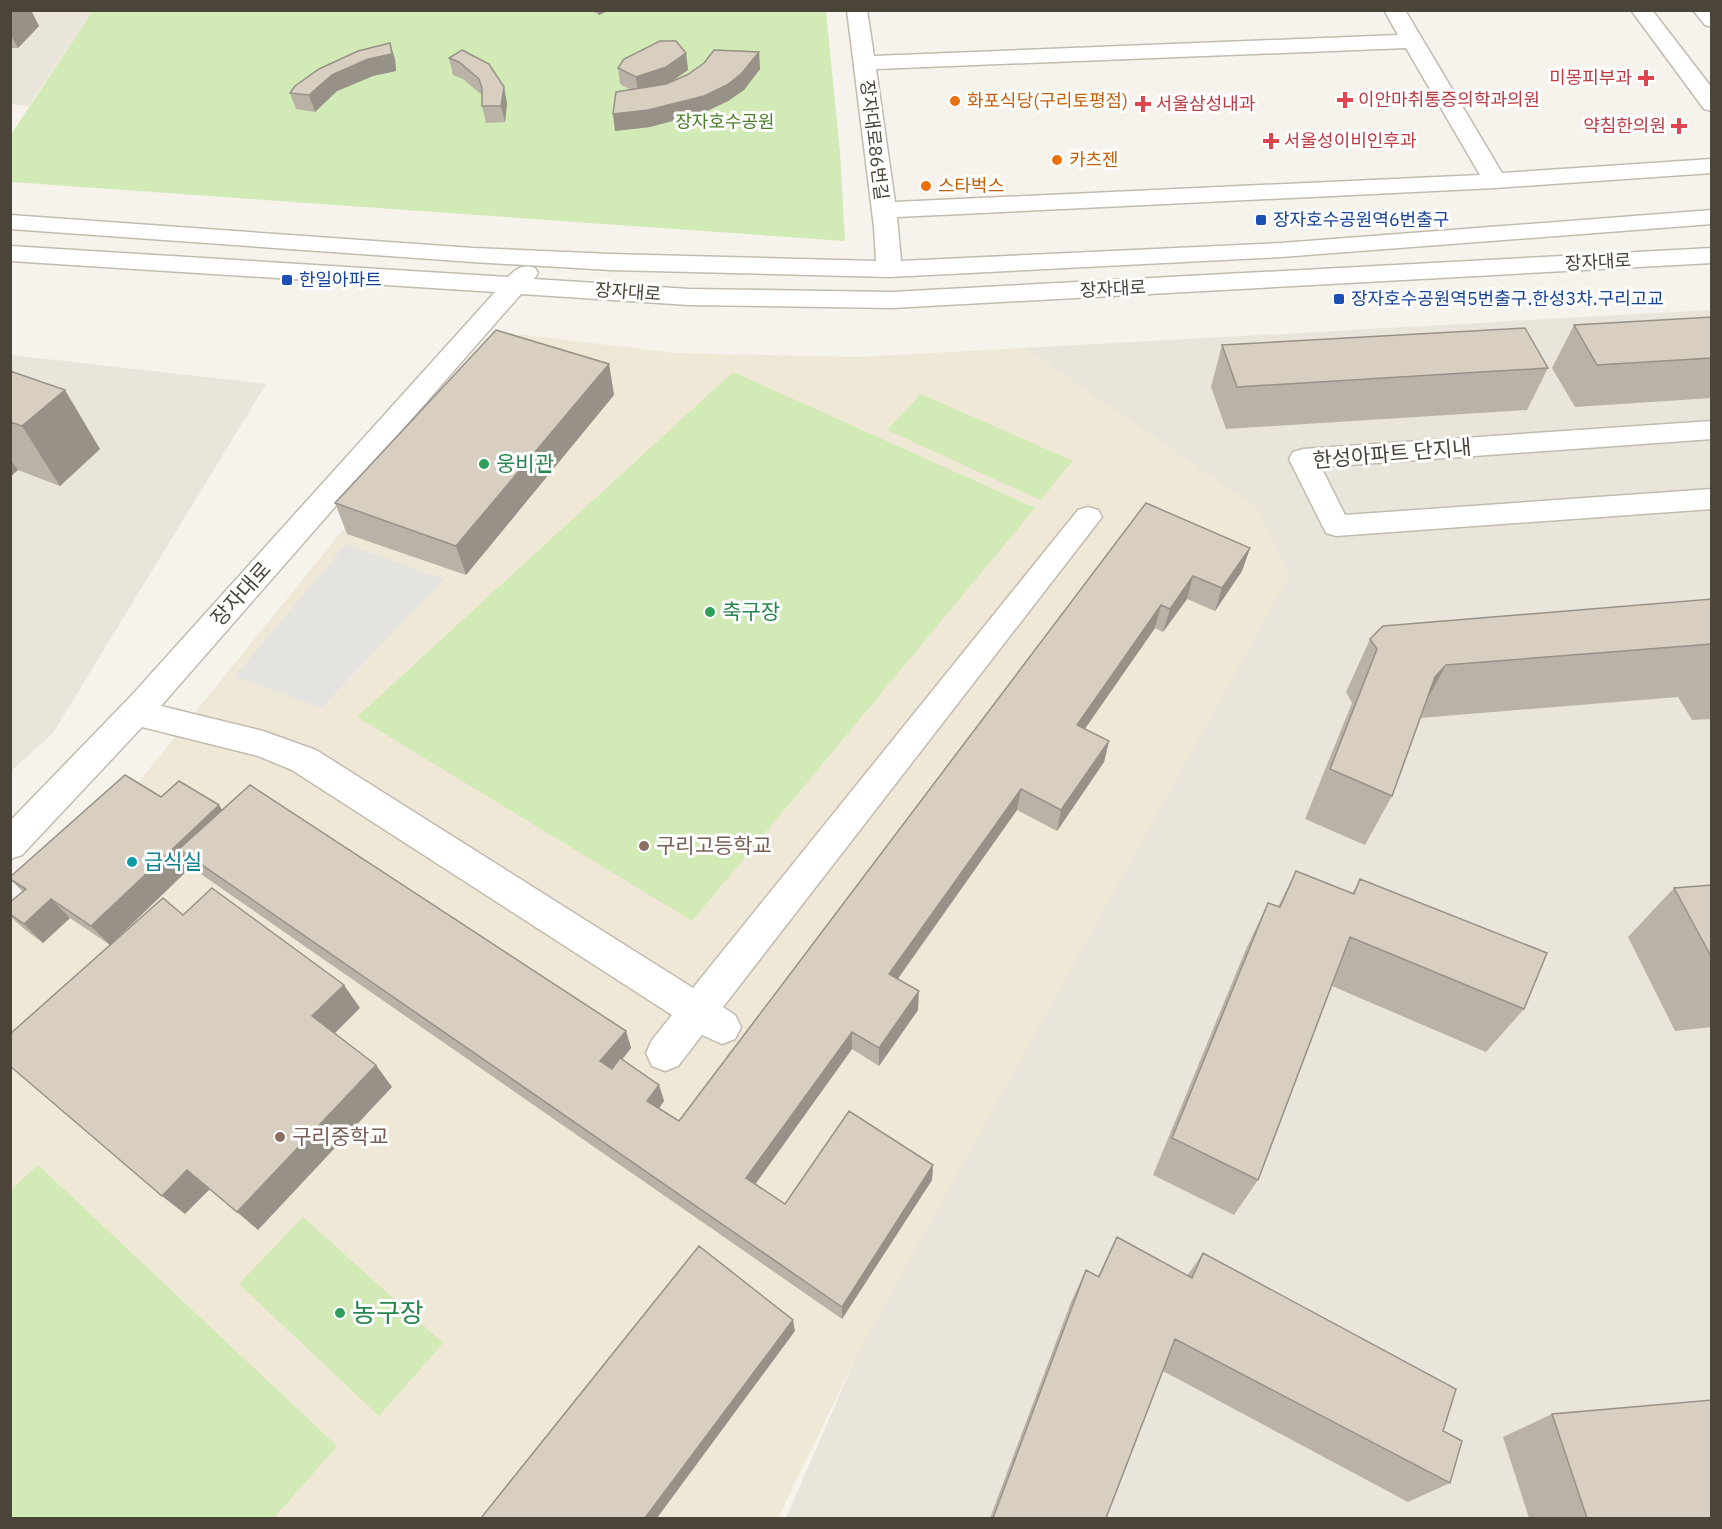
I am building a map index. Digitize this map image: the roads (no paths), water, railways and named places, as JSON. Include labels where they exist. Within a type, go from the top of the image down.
[{"type":"street","name":"장자대로86번길","points":[[857,10],[890,269]]},
{"type":"street","points":[[1394,10],[1495,181]]},
{"type":"street","points":[[1641,10],[1712,104]]},
{"type":"street","points":[[1703,10],[1712,21]]},
{"type":"street","points":[[864,63],[1412,41]]},
{"type":"street","points":[[883,210],[1495,181],[1712,166]]},
{"type":"street","name":"장자대로","points":[[10,222],[611,262],[890,269],[1281,250],[1712,217]]},
{"type":"street","name":"장자대로","points":[[10,253],[689,297],[892,300],[1712,255]]},
{"type":"street","name":"장자대로","points":[[10,845],[135,712],[539,258]]},
{"type":"street","name":"한성아파트 단지내","points":[[1712,430],[1303,459],[1336,526],[1712,499]]},
{"type":"street","points":[[665,1053],[710,1020],[1088,517]]},
{"type":"street","points":[[135,712],[263,744],[298,757],[710,1020]]},
{"type":"place","name":"미몽피부과","points":[[1646,78]]},
{"type":"place","name":"이안마취통증의학과의원","points":[[1345,100]]},
{"type":"place","name":"화포식당(구리토평점)","points":[[955,101]]},
{"type":"place","name":"서울삼성내과","points":[[1143,104]]},
{"type":"place","name":"약침한의원","points":[[1679,126]]},
{"type":"place","name":"서울성이비인후과","points":[[1271,141]]},
{"type":"place","name":"카츠젠","points":[[1057,160]]},
{"type":"place","name":"스타벅스","points":[[926,186]]},
{"type":"place","name":"장자호수공원역6번출구","points":[[1261,220]]},
{"type":"place","name":"한일아파트","points":[[287,280]]},
{"type":"place","name":"장자호수공원역5번출구.한성3차.구리고교","points":[[1339,299]]},
{"type":"place","name":"웅비관","points":[[484,464]]},
{"type":"place","name":"축구장","points":[[710,612]]},
{"type":"place","name":"구리고등학교","points":[[644,846]]},
{"type":"place","name":"급식실","points":[[132,862]]},
{"type":"place","name":"구리중학교","points":[[280,1137]]},
{"type":"place","name":"농구장","points":[[340,1313]]},
{"type":"park label","name":"장자호수공원","points":[[725,122]]}]
